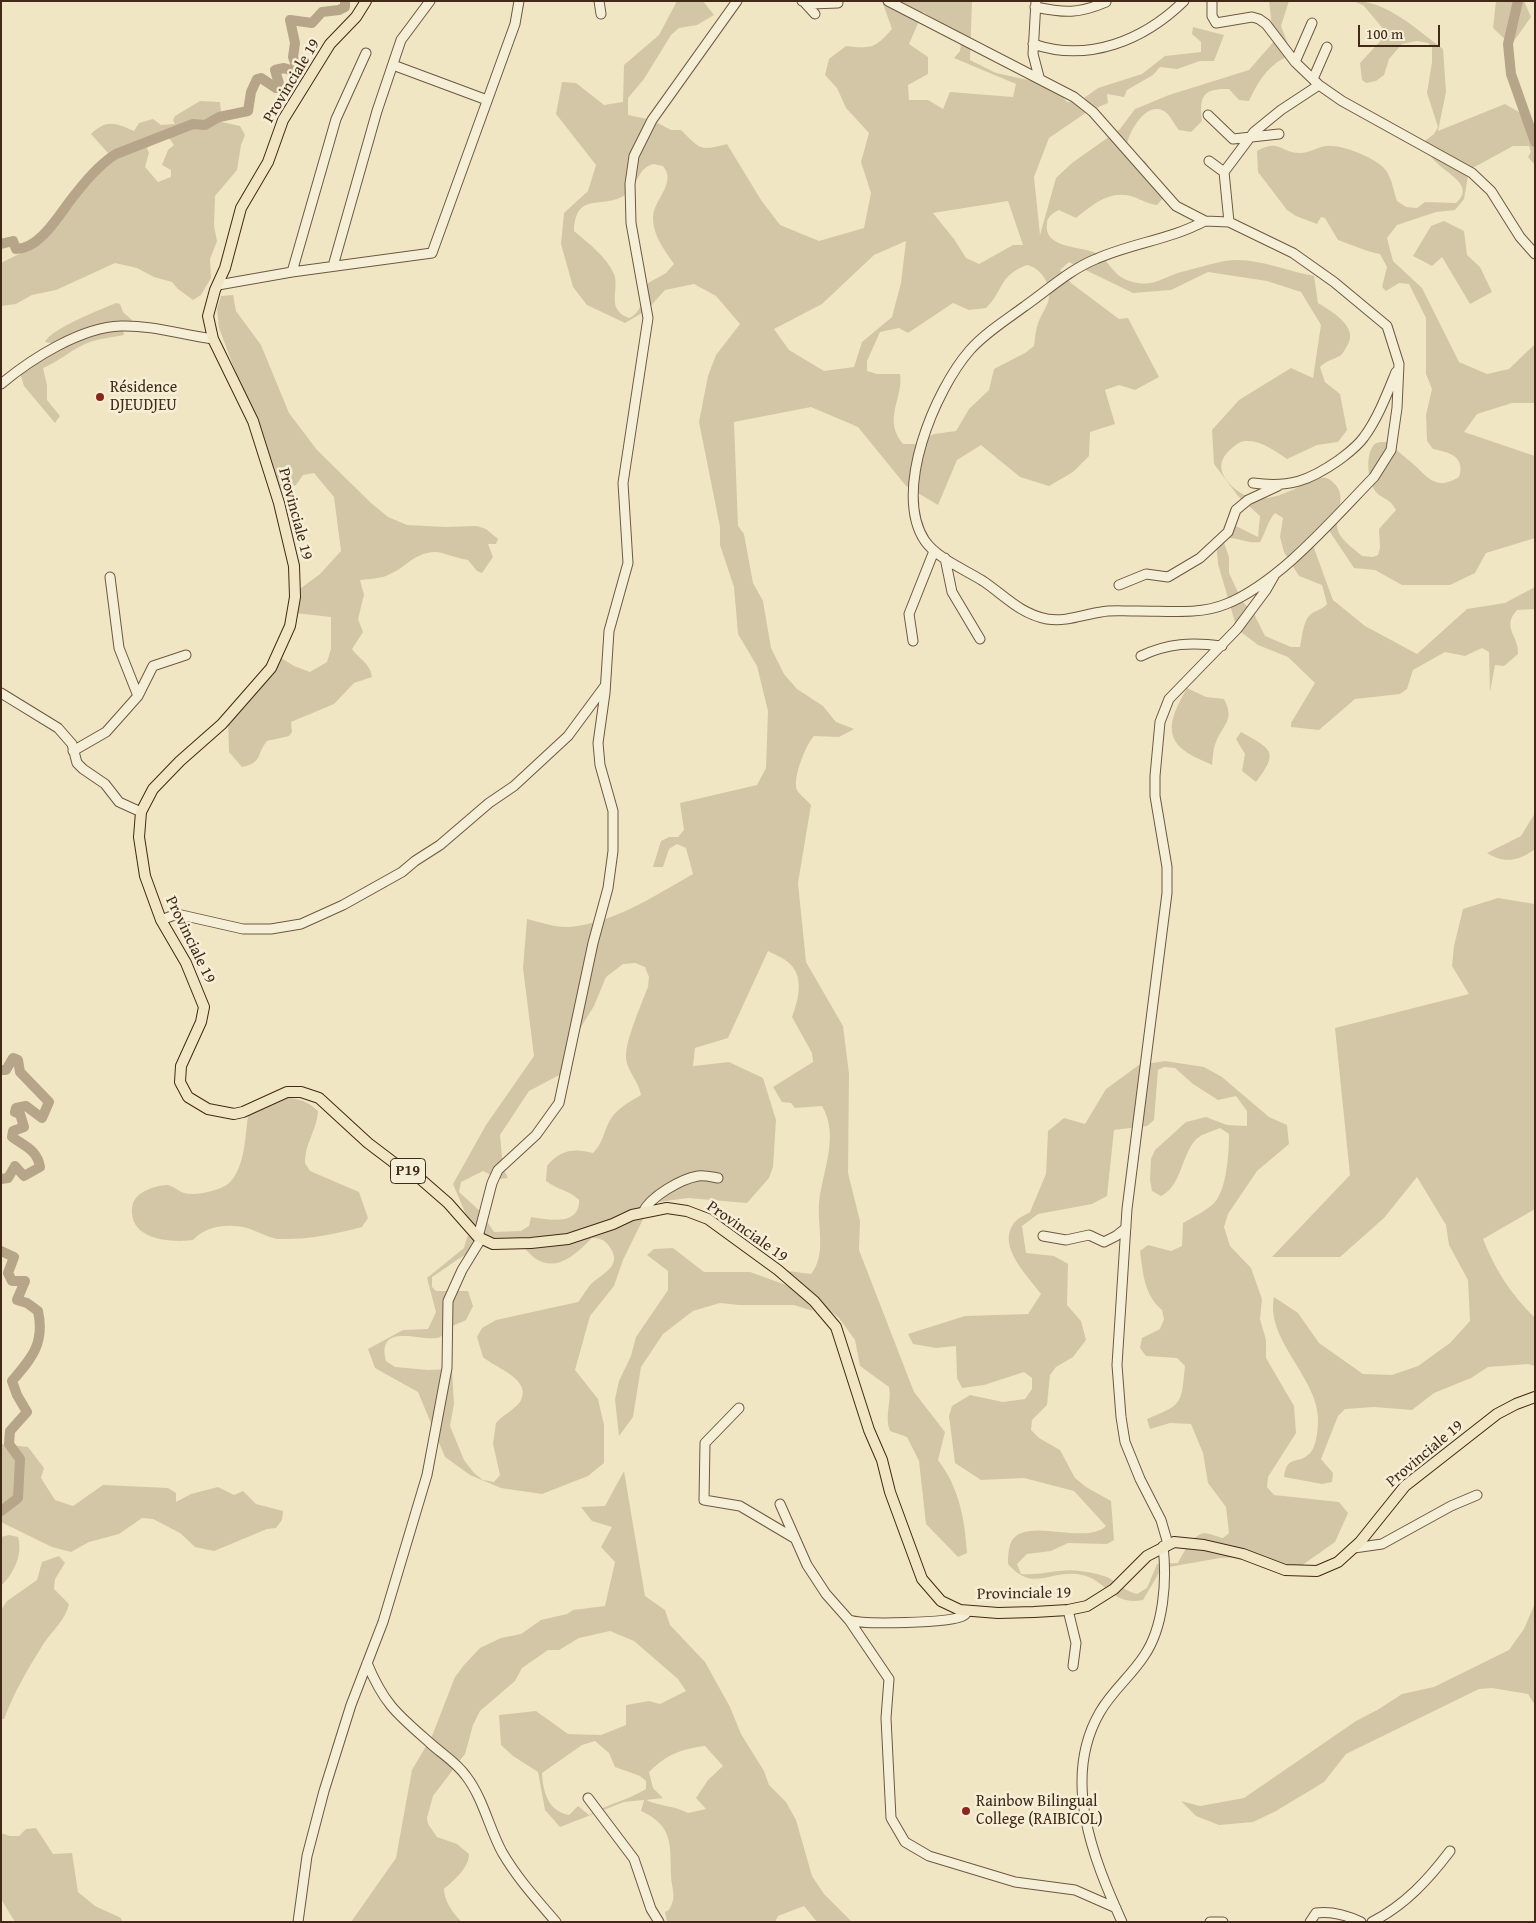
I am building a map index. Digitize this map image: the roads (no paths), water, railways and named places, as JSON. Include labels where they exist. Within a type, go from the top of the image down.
[{"type":"main road","name":"Provinciale 19","points":[[366,1],[356,17],[330,44],[283,120],[268,162],[241,208],[225,268],[208,316],[213,339],[253,421],[282,511],[294,566],[294,613],[284,642],[271,668],[222,724],[180,761],[153,789],[141,812],[139,837],[145,876],[161,920],[186,963],[204,1007],[201,1022],[181,1066],[180,1082],[188,1097],[208,1109],[234,1114],[243,1112],[287,1092],[301,1092],[319,1098],[368,1143],[417,1176],[448,1203],[480,1238],[500,1244],[568,1238],[643,1212],[667,1208],[678,1209],[708,1219],[778,1270],[814,1301],[828,1317],[838,1333],[869,1430],[882,1460],[890,1492],[922,1579],[941,1601],[968,1611],[998,1613],[1068,1610],[1087,1606],[1117,1585],[1141,1561],[1166,1545],[1183,1542],[1204,1545],[1261,1559],[1285,1570],[1309,1572],[1332,1565],[1354,1548],[1405,1486],[1497,1414],[1535,1397]]},
{"type":"street","points":[[332,266],[377,111],[401,40],[430,1]]},
{"type":"street","points":[[218,285],[332,266],[432,253],[514,24],[519,1]]},
{"type":"street","points":[[599,1],[601,14]]},
{"type":"street","points":[[298,1922],[307,1856],[337,1748],[383,1622],[426,1475],[447,1368],[448,1301],[462,1270],[480,1238],[494,1176],[504,1162],[546,1124],[559,1103],[562,1092],[593,943],[608,888],[613,851],[613,811],[598,754],[606,685],[609,631],[628,563],[623,484],[648,318],[631,223],[630,184],[634,156],[652,120],[737,1]]},
{"type":"street","points":[[888,1],[1038,76],[1084,104],[1176,206],[1204,221],[1229,222],[1293,253],[1334,282],[1387,326],[1399,364],[1394,437],[1385,462],[1374,477],[1346,506],[1274,575],[1246,594],[1214,608],[1186,611],[1103,611],[1079,618],[1057,620],[1028,614],[986,583],[934,551],[921,534],[914,510],[918,453],[933,410],[970,350],[1000,324],[1079,267],[1096,258],[1182,233],[1204,221]]},
{"type":"street","points":[[1033,44],[1052,50],[1098,49],[1140,35],[1169,16],[1184,1]]},
{"type":"street","points":[[1212,1],[1212,16],[1216,23],[1252,17],[1260,19],[1295,62],[1316,82],[1342,101],[1423,144],[1482,180],[1520,236],[1535,254]]},
{"type":"street","points":[[804,2],[838,3]]},
{"type":"street","points":[[804,2],[814,14]]},
{"type":"street","points":[[1038,76],[1034,65],[1033,44],[1036,4],[1069,13],[1082,12],[1106,2]]},
{"type":"street","points":[[1295,62],[1312,23]]},
{"type":"street","points":[[1229,222],[1224,172],[1248,138],[1316,82],[1327,47]]},
{"type":"street","points":[[292,272],[336,119],[366,53]]},
{"type":"street","points":[[393,65],[487,100]]},
{"type":"street","points":[[1208,115],[1232,139],[1279,134]]},
{"type":"street","points":[[1209,161],[1224,172]]},
{"type":"street","points":[[1,384],[41,356],[100,329],[121,326],[142,327],[213,339]]},
{"type":"street","points":[[1253,483],[1280,485],[1304,481],[1323,472],[1360,442],[1378,413],[1399,364]]},
{"type":"street","points":[[1119,585],[1146,574],[1168,577],[1200,558],[1228,532],[1236,510],[1248,500],[1280,485]]},
{"type":"street","points":[[913,641],[909,614],[934,551]]},
{"type":"street","points":[[945,558],[952,592],[980,639]]},
{"type":"street","points":[[1122,1922],[1100,1870],[1083,1811],[1081,1783],[1083,1761],[1089,1736],[1099,1713],[1151,1645],[1157,1627],[1163,1591],[1166,1545],[1161,1520],[1140,1479],[1122,1430],[1117,1365],[1126,1228],[1167,893],[1167,867],[1155,796],[1154,776],[1160,722],[1168,699],[1222,646],[1262,596],[1274,575]]},
{"type":"street","points":[[110,577],[119,648],[138,696]]},
{"type":"street","points":[[1141,656],[1161,646],[1174,644],[1222,646]]},
{"type":"street","points":[[73,751],[106,732],[138,696],[153,666],[186,655]]},
{"type":"street","points":[[161,920],[177,914],[243,929],[271,929],[296,926],[344,905],[402,872],[415,860],[440,845],[489,803],[514,786],[568,736],[606,685]]},
{"type":"street","points":[[1,693],[58,728],[68,738],[77,763],[105,784],[119,802],[141,812]]},
{"type":"street","points":[[643,1212],[658,1197],[692,1178],[700,1176],[718,1178]]},
{"type":"street","points":[[1042,1236],[1066,1240],[1089,1235],[1104,1242],[1126,1228]]},
{"type":"street","points":[[739,1408],[705,1443],[704,1500],[740,1506],[794,1538]]},
{"type":"street","points":[[1354,1548],[1382,1544],[1451,1506],[1477,1495]]},
{"type":"street","points":[[780,1504],[794,1538],[812,1572],[826,1594],[849,1620],[889,1679],[886,1718],[891,1818],[905,1842],[929,1856],[1015,1882],[1075,1890],[1116,1908]]},
{"type":"street","points":[[1068,1610],[1076,1643],[1073,1666]]},
{"type":"street","points":[[849,1620],[892,1623],[925,1621],[961,1617],[968,1611]]},
{"type":"street","points":[[367,1663],[379,1691],[392,1709],[431,1744],[446,1754],[468,1778],[502,1851],[520,1878],[556,1922]]},
{"type":"street","points":[[588,1798],[606,1819],[638,1866],[648,1902],[659,1922]]},
{"type":"street","points":[[1372,1922],[1394,1910],[1410,1898],[1450,1851]]},
{"type":"street","points":[[1310,1922],[1316,1913],[1325,1912],[1337,1913],[1361,1922]]},
{"type":"street","points":[[1210,1922],[1223,1922]]},
{"type":"waterway","points":[[1,244],[13,241],[16,249],[25,247],[43,235],[90,176],[116,154],[193,124],[205,125],[219,117],[248,111],[251,92],[257,79],[261,78],[276,88],[280,87],[275,70],[284,68],[293,71],[296,66],[293,57],[295,43],[290,20],[312,23],[322,12],[339,10],[345,7],[345,1]]},
{"type":"waterway","points":[[1518,1],[1508,44],[1511,74],[1535,142]]},
{"type":"waterway","points":[[1,1070],[6,1070],[13,1058],[18,1060],[20,1072],[49,1102],[42,1118],[26,1106],[16,1108],[15,1112],[20,1114],[24,1127],[13,1131],[12,1137],[34,1153],[40,1167],[24,1176],[15,1166],[8,1178],[1,1179]]},
{"type":"waterway","points":[[1,1251],[14,1257],[8,1273],[12,1281],[25,1281],[17,1300],[27,1303],[38,1311],[40,1322],[40,1332],[35,1349],[12,1381],[17,1395],[27,1412],[10,1431],[9,1444],[20,1459],[18,1498],[1,1511]]},
{"type":"place","name":"Résidence DJEUDJEU","points":[[100,397]]},
{"type":"place","name":"Rainbow Bilingual College (RAIBICOL)","points":[[966,1811]]}]
